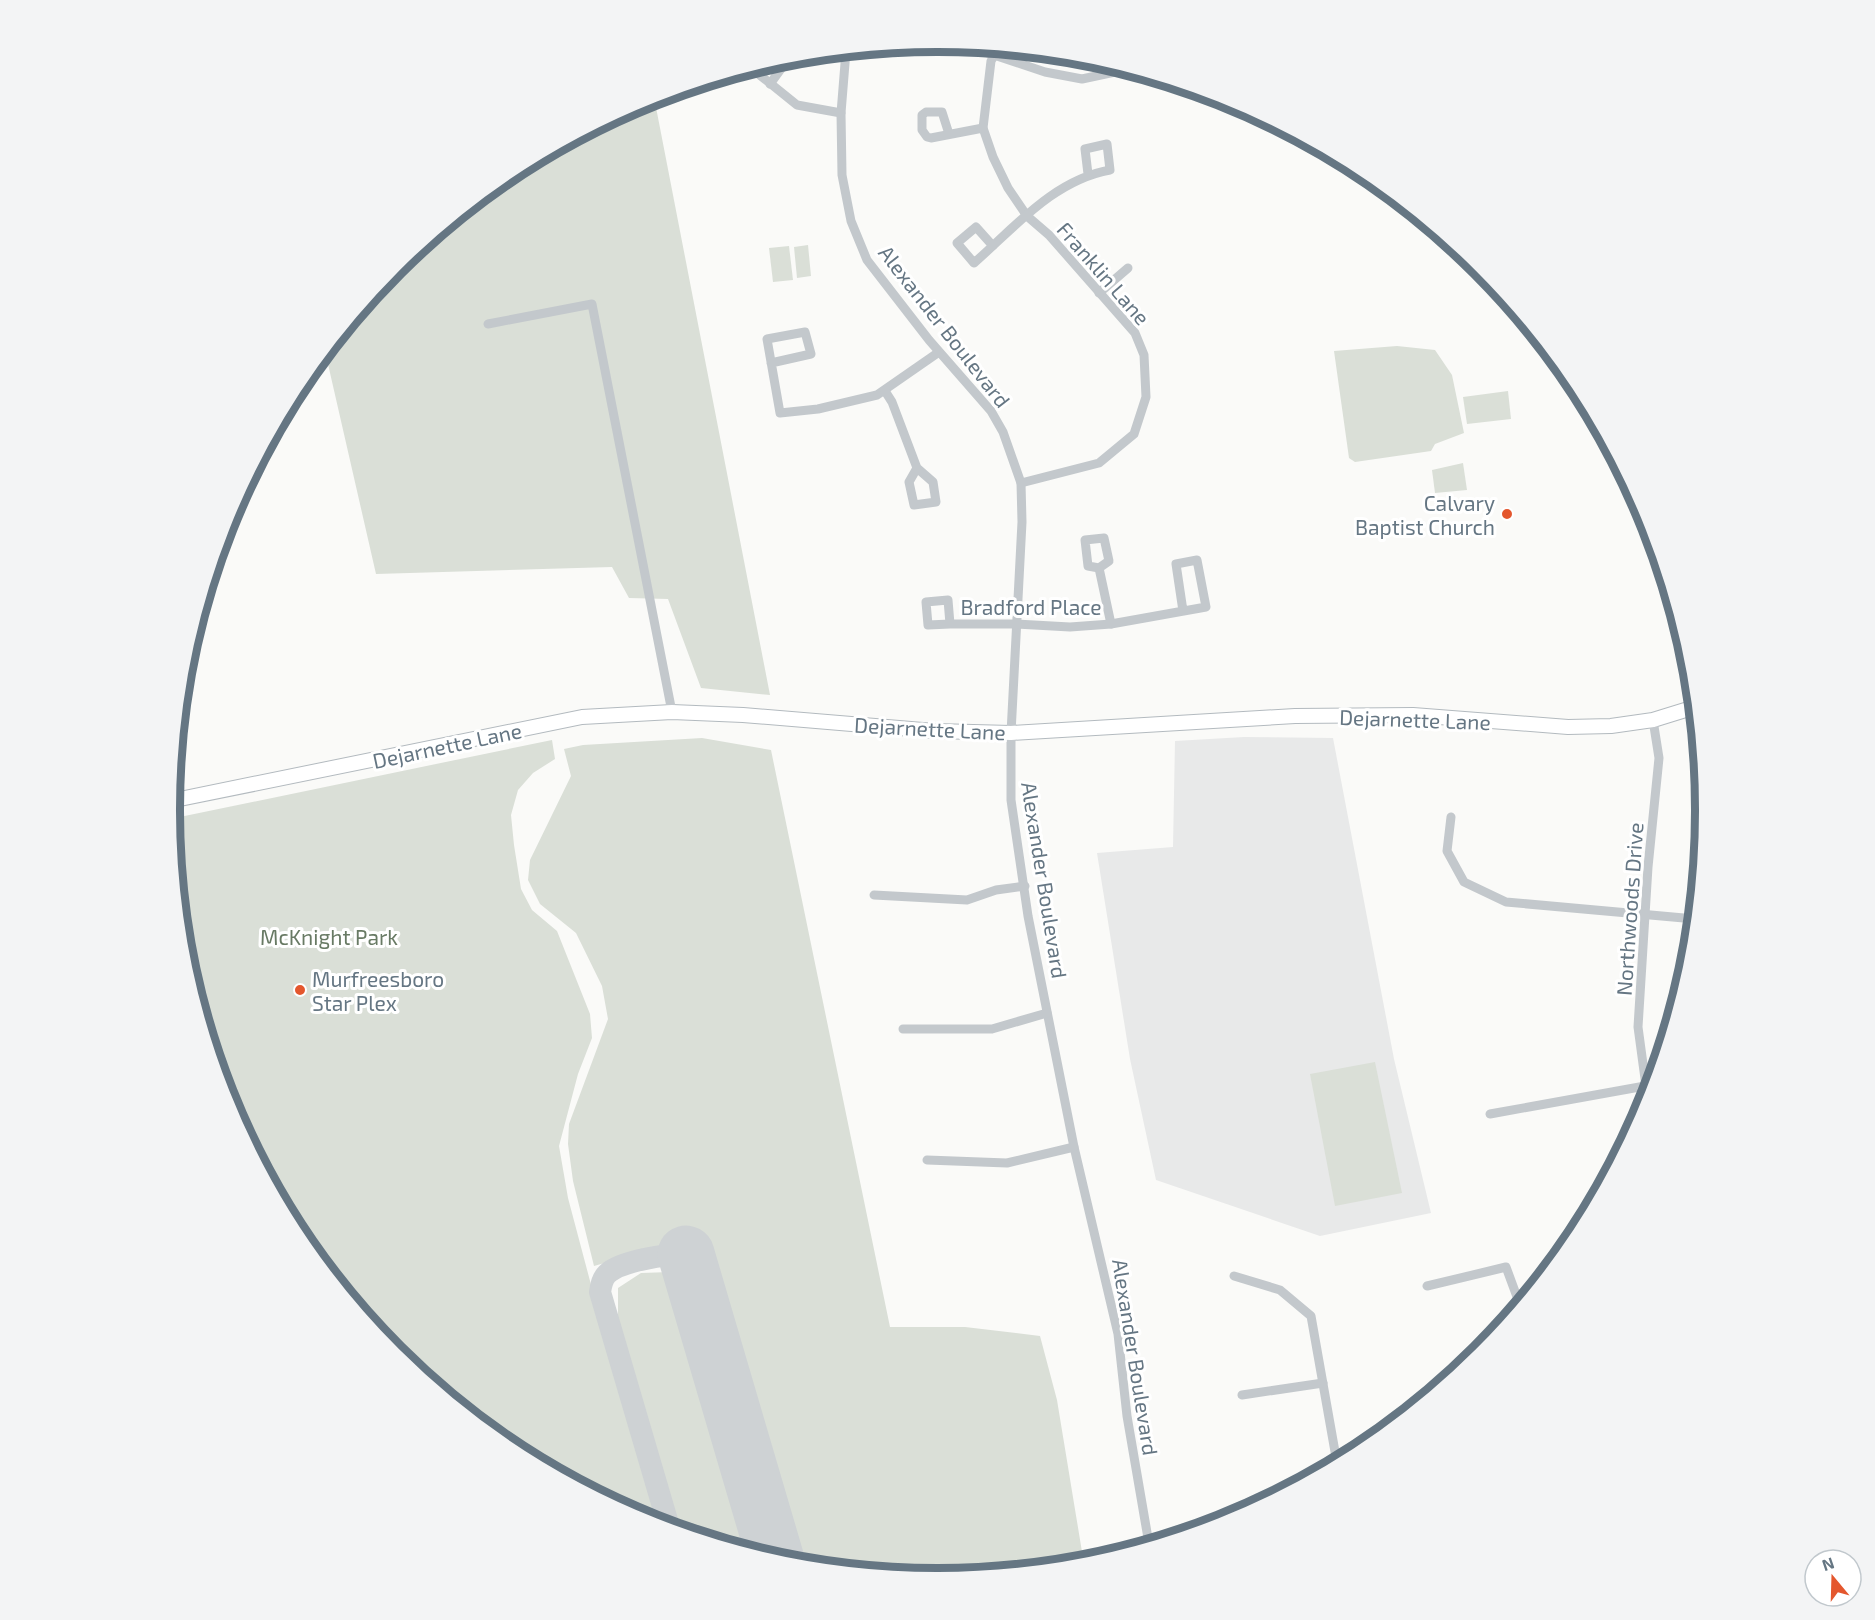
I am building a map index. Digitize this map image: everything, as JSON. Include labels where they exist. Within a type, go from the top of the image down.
[{"type":"main road","name":"Dejarnette Lane","points":[[180,799],[582,717],[672,712],[743,715],[935,731],[1011,733],[1295,716],[1413,715],[1568,727],[1611,726],[1653,720],[1689,709]]},
{"type":"street","name":"Franklin Lane","points":[[995,55],[983,128],[1008,188],[1027,216],[1049,235],[1098,293],[1136,333],[1144,355],[1146,397],[1134,434],[1099,463],[1021,483]]},
{"type":"street","points":[[998,55],[1045,72],[1082,79],[1111,73]]},
{"type":"street","name":"Alexander Boulevard","points":[[845,58],[841,113],[842,175],[851,221],[867,260],[939,352],[976,391],[991,411],[1003,432],[1021,483],[1022,522],[1011,733],[1011,800],[1047,1013],[1074,1147],[1119,1334],[1127,1416],[1148,1538]]},
{"type":"street","points":[[770,84],[781,69]]},
{"type":"street","points":[[758,74],[797,105],[841,113]]},
{"type":"street","points":[[949,134],[983,128]]},
{"type":"street","points":[[993,246],[1059,189],[1088,174]]},
{"type":"street","points":[[1098,293],[1128,268]]},
{"type":"street","points":[[488,324],[592,304],[672,712]]},
{"type":"street","points":[[771,363],[811,354],[805,332],[767,339],[771,363],[780,413],[818,409],[885,391],[939,352]]},
{"type":"street","points":[[885,391],[892,402],[917,468]]},
{"type":"street","name":"Bradford Place","points":[[950,624],[1070,627],[1111,624],[1206,607],[1197,560],[1176,564],[1183,611]]},
{"type":"street","points":[[1099,568],[1111,624]]},
{"type":"street","name":"Northwoods Drive","points":[[1644,1081],[1638,1027],[1648,867],[1659,758],[1653,720]]},
{"type":"street","points":[[1451,817],[1447,851],[1464,882],[1506,902],[1687,918]]},
{"type":"street","points":[[874,895],[967,900],[996,890],[1025,886]]},
{"type":"street","points":[[903,1029],[992,1029],[1047,1013]]},
{"type":"street","points":[[1490,1114],[1642,1087]]},
{"type":"street","points":[[927,1160],[1007,1163],[1074,1147]]},
{"type":"street","points":[[1427,1286],[1506,1267],[1517,1297]]},
{"type":"street","points":[[1234,1276],[1280,1290],[1311,1316],[1336,1453]]},
{"type":"street","points":[[1242,1395],[1323,1383]]},
{"type":"shaded area","points":[[1244,737],[1333,738],[1394,1059],[1431,1213],[1320,1236],[1156,1180],[1130,1059],[1097,853],[1173,847],[1175,741]]},
{"type":"green space","points":[[656,107],[770,695],[701,688],[668,599],[629,598],[612,567],[376,574],[328,362],[368,311],[402,274],[476,209],[559,154],[602,131]]},
{"type":"green space","points":[[808,245],[811,276],[797,278],[794,247]]},
{"type":"green space","points":[[789,246],[793,280],[773,282],[769,248]]},
{"type":"green space","points":[[1397,346],[1435,350],[1452,375],[1464,433],[1435,444],[1431,451],[1355,462],[1349,458],[1334,351]]},
{"type":"green space","points":[[1508,391],[1511,419],[1467,424],[1463,397]]},
{"type":"green space","points":[[1463,463],[1467,490],[1435,493],[1432,470]]},
{"type":"green space","points":[[702,738],[771,750],[890,1327],[965,1327],[1040,1336],[1057,1400],[1082,1553],[987,1566],[938,1568],[888,1566],[794,1554],[700,1236],[594,1266],[573,1181],[568,1144],[569,1124],[608,1019],[602,986],[576,933],[540,904],[528,880],[530,860],[571,776],[564,749],[583,745]]},
{"type":"green space","name":"McKnight Park","points":[[552,740],[555,759],[533,773],[518,790],[511,815],[514,845],[521,889],[532,910],[557,931],[590,1014],[592,1038],[578,1074],[559,1146],[568,1198],[607,1345],[658,1514],[602,1489],[559,1466],[476,1411],[402,1346],[368,1309],[308,1231],[281,1189],[258,1145],[220,1053],[206,1006],[186,909],[180,817]]},
{"type":"green space","points":[[1375,1062],[1402,1193],[1335,1206],[1310,1074]]},
{"type":"green space","points":[[670,1272],[751,1544],[675,1520],[618,1330],[618,1288],[641,1273]]},
{"type":"taxiway","points":[[666,1517],[600,1292],[605,1276],[622,1265],[667,1255],[686,1254]]},
{"type":"runway","points":[[686,1254],[773,1549]]},
{"type":"place","name":"Calvary Baptist Church","points":[[1507,514]]},
{"type":"place","name":"Murfreesboro Star Plex","points":[[300,990]]}]
